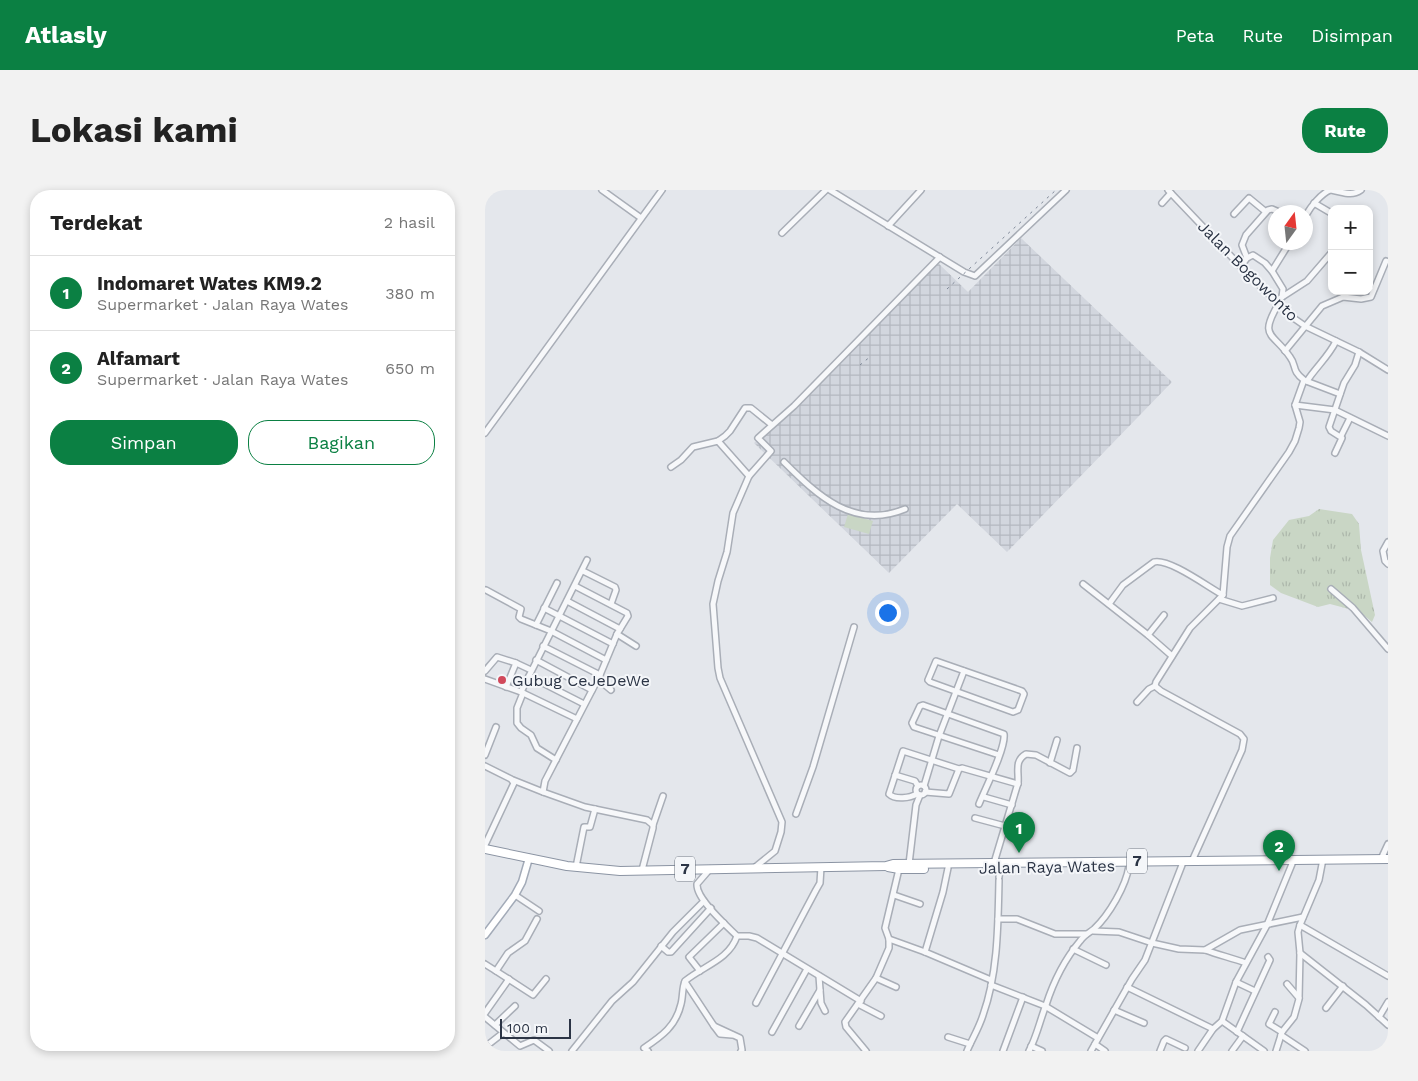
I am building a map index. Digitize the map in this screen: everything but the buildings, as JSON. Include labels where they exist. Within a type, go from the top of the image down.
[{"type":"highway","name":"Jalan Raya Wates","points":[[485,849],[576,867],[620,871],[886,866],[893,864],[1129,866],[1292,864],[1323,861]]},
{"type":"highway","name":"Jalan Raya Wates","points":[[886,866],[899,870],[997,865],[1386,860]]},
{"type":"main road","points":[[485,935],[515,895],[522,882],[529,858]]},
{"type":"street","points":[[603,190],[641,218]]},
{"type":"street","points":[[485,433],[661,190]]},
{"type":"street","points":[[781,233],[826,190]]},
{"type":"street","points":[[830,190],[938,258],[965,272],[976,275],[1066,190]]},
{"type":"street","points":[[888,226],[921,190]]},
{"type":"street","points":[[1328,211],[1314,203],[1327,191],[1331,190],[1347,195],[1355,194],[1361,190]]},
{"type":"street","points":[[1162,203],[1169,192]]},
{"type":"street","name":"Jalan Bogowonto","points":[[1169,192],[1292,317],[1305,326],[1359,352],[1388,370]]},
{"type":"street","points":[[1234,214],[1249,198],[1266,212],[1242,242],[1247,258]]},
{"type":"street","points":[[1272,271],[1285,250]]},
{"type":"street","points":[[1241,266],[1251,255],[1257,257],[1272,271],[1283,289],[1282,297]]},
{"type":"street","points":[[1328,257],[1307,281],[1277,302],[1268,326],[1272,338],[1292,359],[1296,373],[1305,380],[1340,394]]},
{"type":"street","points":[[754,868],[775,851],[782,822],[720,678],[716,654],[713,604],[727,552],[733,514],[749,476],[771,451],[758,438],[794,406],[938,258]]},
{"type":"street","points":[[1285,351],[1319,308],[1343,297],[1361,299],[1371,297],[1387,261]]},
{"type":"street","points":[[1137,702],[1149,689],[1155,686],[1157,679],[1190,628],[1221,597],[1228,541],[1295,441],[1300,422],[1295,404],[1305,380],[1331,350],[1336,341]]},
{"type":"street","points":[[1341,436],[1330,430],[1340,394],[1355,365],[1359,352]]},
{"type":"street","points":[[1295,404],[1335,410],[1388,436]]},
{"type":"street","points":[[671,467],[681,460],[693,447],[718,441],[730,431],[745,408],[751,408],[772,425]]},
{"type":"street","points":[[1335,453],[1342,439],[1341,436],[1351,418]]},
{"type":"street","points":[[718,441],[749,476]]},
{"type":"street","points":[[784,462],[801,479],[842,509],[861,515],[878,516],[892,514],[905,509]]},
{"type":"street","points":[[1388,542],[1383,552],[1385,561],[1388,564]]},
{"type":"street","points":[[556,760],[540,750],[531,735],[519,726],[517,723],[517,708],[536,660],[587,560]]},
{"type":"street","points":[[1109,604],[1127,581],[1158,561],[1179,570],[1221,597],[1242,606],[1273,598]]},
{"type":"street","points":[[583,571],[615,587],[616,590],[611,604]]},
{"type":"street","points":[[536,625],[557,582]]},
{"type":"street","points":[[1083,584],[1172,656]]},
{"type":"street","points":[[543,792],[545,781],[599,677],[628,614],[575,586]]},
{"type":"street","points":[[1331,589],[1353,608],[1388,649]]},
{"type":"street","points":[[486,590],[521,608],[519,618],[551,631],[606,660]]},
{"type":"street","points":[[567,602],[619,631],[636,646]]},
{"type":"street","points":[[544,608],[613,644]]},
{"type":"street","points":[[1148,635],[1164,615]]},
{"type":"street","points":[[797,814],[813,767],[853,627]]},
{"type":"street","points":[[543,646],[599,677],[611,690]]},
{"type":"street","points":[[485,671],[497,657],[516,663],[584,704]]},
{"type":"street","points":[[536,660],[592,690]]},
{"type":"street","points":[[936,661],[964,671],[1021,690],[1024,694],[1018,710],[1015,712],[956,692],[928,680],[936,661]]},
{"type":"street","points":[[505,687],[516,663]]},
{"type":"street","points":[[909,864],[916,804],[964,671]]},
{"type":"street","points":[[485,679],[522,692],[577,719]]},
{"type":"street","points":[[1155,686],[1240,734],[1245,739],[1242,750],[1192,861]]},
{"type":"street","points":[[979,804],[991,777],[999,755],[1005,738],[1003,733],[921,705],[912,723],[915,727],[999,755]]},
{"type":"street","points":[[485,755],[496,727]]},
{"type":"street","points":[[1050,763],[1057,740]]},
{"type":"street","points":[[967,1051],[983,1016],[991,982],[997,943],[999,879],[997,865],[1005,826],[1018,784],[1017,764],[1023,756],[1033,755],[1070,773],[1073,770],[1077,748]]},
{"type":"street","points":[[959,770],[949,794],[921,790],[911,797],[889,796],[903,751],[959,770],[962,768],[1018,784]]},
{"type":"street","points":[[486,769],[543,792],[595,809],[647,820],[653,824]]},
{"type":"street","points":[[895,775],[915,781],[921,790]]},
{"type":"street","points":[[485,845],[514,785],[513,780]]},
{"type":"street","points":[[642,870],[653,824],[663,796]]},
{"type":"street","points":[[984,797],[1012,805]]},
{"type":"street","points":[[576,867],[584,827],[590,827],[595,809]]},
{"type":"street","points":[[975,818],[1005,826]]},
{"type":"street","points":[[1386,860],[1388,844]]},
{"type":"street","points":[[1276,1051],[1281,1034],[1294,1017],[1299,999],[1300,925],[1314,893],[1323,861]]},
{"type":"street","points":[[1198,1051],[1213,1029],[1222,1021],[1237,982],[1267,925],[1292,864]]},
{"type":"street","points":[[1091,1051],[1127,987],[1145,960],[1182,865]]},
{"type":"street","points":[[1093,931],[1118,896],[1129,866]]},
{"type":"street","points":[[756,1003],[816,890],[821,875],[821,867]]},
{"type":"street","points":[[710,868],[697,884],[698,892],[737,936],[757,938],[881,1016]]},
{"type":"street","points":[[925,952],[943,892],[948,868]]},
{"type":"street","points":[[866,1051],[845,1025],[846,1020],[860,1003],[876,978],[889,948],[889,939],[885,928],[899,870]]},
{"type":"street","points":[[515,895],[539,911]]},
{"type":"street","points":[[893,895],[920,904]]},
{"type":"street","points":[[572,1051],[612,1001],[636,979],[661,946],[704,901]]},
{"type":"street","points":[[661,946],[668,952],[671,952],[711,908]]},
{"type":"street","points":[[1205,950],[1240,930],[1303,917]]},
{"type":"street","points":[[496,971],[509,953],[525,941],[537,919]]},
{"type":"street","points":[[998,919],[1017,920],[1055,934],[1086,934],[1093,931],[1119,932],[1152,943],[1179,949],[1205,950],[1246,963]]},
{"type":"street","points":[[700,972],[689,957],[724,923]]},
{"type":"street","points":[[1300,925],[1388,976]]},
{"type":"street","points":[[1042,1051],[1030,1048],[1041,1023],[1045,1006],[1073,949],[1086,934]]},
{"type":"street","points":[[644,1050],[672,1026],[680,1009],[685,982],[722,957],[737,936]]},
{"type":"street","points":[[889,939],[925,952],[1045,1006],[1098,1038]]},
{"type":"street","points":[[1073,949],[1107,965]]},
{"type":"street","points":[[1300,953],[1343,986],[1388,1025]]},
{"type":"street","points":[[1237,1032],[1270,960],[1268,956]]},
{"type":"street","points":[[485,964],[533,995],[546,979]]},
{"type":"street","points":[[771,1032],[807,969]]},
{"type":"street","points":[[819,976],[821,1002],[825,1011]]},
{"type":"street","points":[[876,978],[896,987]]},
{"type":"street","points":[[485,1013],[509,979]]},
{"type":"street","points":[[685,982],[720,1034],[727,1036],[733,1034],[741,1039],[741,1051]]},
{"type":"street","points":[[1237,982],[1255,991]]},
{"type":"street","points":[[1287,984],[1299,999]]},
{"type":"street","points":[[1326,1008],[1343,986]]},
{"type":"street","points":[[1127,987],[1213,1029]]},
{"type":"street","points":[[799,1026],[820,990]]},
{"type":"street","points":[[1003,1051],[1023,997]]},
{"type":"street","points":[[1379,1017],[1388,1002]]},
{"type":"street","points":[[495,1025],[515,1006]]},
{"type":"street","points":[[1114,1010],[1144,1023]]},
{"type":"street","points":[[1275,1012],[1269,1024],[1305,1051]]},
{"type":"street","points":[[485,1017],[520,1046],[534,1040],[549,1051]]},
{"type":"street","points":[[1222,1021],[1264,1051]]},
{"type":"street","points":[[485,1047],[503,1033]]},
{"type":"street","points":[[1232,1051],[1243,1036]]},
{"type":"street","points":[[948,1037],[970,1044]]},
{"type":"street","points":[[1160,1051],[1164,1041],[1167,1039],[1185,1048]]},
{"type":"street","points":[[1095,1044],[1105,1051]]},
{"type":"shaded area","points":[[1021,238],[1172,382],[1007,552],[957,504],[889,573],[754,443],[814,389],[937,262],[968,292]]},
{"type":"green space","points":[[1319,509],[1352,514],[1359,524],[1361,550],[1375,615],[1372,622],[1336,592],[1334,593],[1335,596],[1349,609],[1330,604],[1318,607],[1281,593],[1270,585],[1270,558],[1273,540],[1289,520],[1309,516]]},
{"type":"green space","points":[[848,514],[873,521],[869,534],[844,527]]},
{"type":"railway","points":[[947,289],[1056,190]]},
{"type":"railway","points":[[860,365],[871,356]]},
{"type":"place","name":"Gubug CeJeDeWe","points":[[502,680]]},
{"type":"place","name":"Indomaret Wates KM9.2","points":[[1019,853]]},
{"type":"place","name":"Alfamart","points":[[1279,871]]}]
